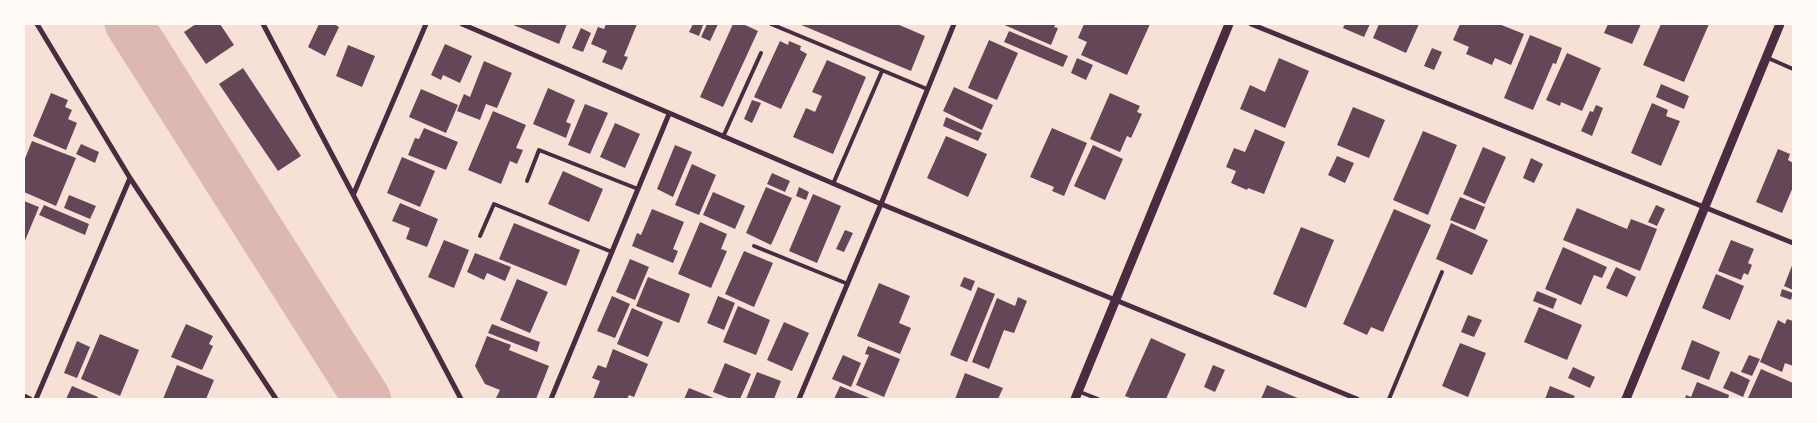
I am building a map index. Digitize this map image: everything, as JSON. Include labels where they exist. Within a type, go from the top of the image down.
[{"type":"street","points":[[37,24],[130,178],[276,399]]},
{"type":"street","points":[[263,24],[462,399]]},
{"type":"street","points":[[354,193],[426,24]]},
{"type":"street","points":[[462,24],[833,184],[1357,399]]},
{"type":"street","points":[[799,399],[954,24]]},
{"type":"street","points":[[1077,395],[1229,24]]},
{"type":"street","points":[[1251,24],[1706,206],[1793,243]]},
{"type":"street","points":[[1626,399],[1780,24]]},
{"type":"street","points":[[551,399],[669,114]]},
{"type":"street","points":[[36,399],[130,178]]},
{"type":"street","points":[[269,399],[271,393]]},
{"type":"street","points":[[24,396],[30,399]]},
{"type":"lane","points":[[771,24],[927,89]]},
{"type":"lane","points":[[723,137],[761,53]]},
{"type":"lane","points":[[1767,57],[1793,69]]},
{"type":"lane","points":[[833,184],[882,70]]},
{"type":"lane","points":[[527,181],[538,150],[638,189]]},
{"type":"lane","points":[[480,236],[494,204],[612,252]]},
{"type":"lane","points":[[754,246],[848,284]]},
{"type":"lane","points":[[1389,399],[1442,272]]},
{"type":"lane","points":[[1077,395],[1098,399]]},
{"type":"building","points":[[196,24],[220,24],[234,45],[206,64],[184,32]]},
{"type":"building","points":[[319,24],[334,24],[339,27],[325,56],[308,47]]},
{"type":"building","points":[[511,24],[567,24],[559,44]]},
{"type":"building","points":[[606,24],[637,24],[624,56],[628,57],[622,70],[602,62],[607,51],[591,44],[598,27],[604,29]]},
{"type":"building","points":[[693,24],[703,25],[699,36],[689,32]]},
{"type":"building","points":[[707,24],[718,24],[710,41],[701,37]]},
{"type":"building","points":[[733,24],[743,24],[758,31],[723,107],[700,97]]},
{"type":"building","points":[[799,24],[897,24],[925,36],[911,71]]},
{"type":"building","points":[[1002,24],[1056,24],[1054,27],[1058,28],[1051,45]]},
{"type":"building","points":[[1084,24],[1150,24],[1127,75],[1081,55],[1087,42],[1078,38]]},
{"type":"building","points":[[1345,24],[1370,24],[1364,37],[1343,28]]},
{"type":"building","points":[[1379,24],[1419,24],[1406,53],[1373,38]]},
{"type":"building","points":[[1460,24],[1499,24],[1524,34],[1511,65],[1495,58],[1492,65],[1466,54],[1469,47],[1453,40]]},
{"type":"building","points":[[1608,24],[1641,24],[1632,44],[1604,33]]},
{"type":"building","points":[[1661,24],[1709,24],[1684,82],[1643,65]]},
{"type":"building","points":[[581,28],[591,33],[583,52],[572,48]]},
{"type":"building","points":[[1009,31],[1068,56],[1063,67],[1004,42]]},
{"type":"building","points":[[1530,35],[1562,48],[1556,64],[1553,63],[1533,110],[1504,98]]},
{"type":"building","points":[[989,40],[1018,53],[997,100],[968,88]]},
{"type":"building","points":[[780,41],[788,45],[789,41],[801,46],[800,50],[807,54],[781,109],[754,97]]},
{"type":"building","points":[[445,44],[472,56],[460,83],[443,75],[441,80],[431,75]]},
{"type":"building","points":[[348,45],[375,56],[362,87],[336,76]]},
{"type":"building","points":[[1432,48],[1442,52],[1434,70],[1424,66]]},
{"type":"building","points":[[1567,53],[1601,68],[1582,111],[1561,102],[1560,106],[1546,100]]},
{"type":"building","points":[[1077,58],[1093,65],[1086,80],[1071,73]]},
{"type":"building","points":[[1279,58],[1309,71],[1285,128],[1240,109],[1250,85],[1265,92]]},
{"type":"building","points":[[827,60],[866,77],[833,154],[793,137],[806,108],[815,112],[822,96],[812,92]]},
{"type":"building","points":[[484,61],[512,73],[497,108],[486,104],[480,120],[457,111],[464,94],[470,97]]},
{"type":"building","points":[[243,68],[301,156],[278,171],[219,84]]},
{"type":"building","points":[[1661,84],[1689,96],[1684,109],[1656,97]]},
{"type":"building","points":[[954,87],[993,105],[982,130],[943,111]]},
{"type":"building","points":[[548,88],[575,100],[566,122],[571,124],[566,138],[533,124]]},
{"type":"building","points":[[421,89],[458,105],[446,133],[409,117]]},
{"type":"building","points":[[51,93],[68,100],[65,107],[72,110],[68,119],[77,123],[66,150],[33,136]]},
{"type":"building","points":[[1110,93],[1140,106],[1137,112],[1142,114],[1131,138],[1127,136],[1120,152],[1090,139]]},
{"type":"building","points":[[752,100],[761,103],[752,123],[744,119]]},
{"type":"building","points":[[1652,103],[1668,110],[1666,116],[1680,121],[1661,166],[1631,153]]},
{"type":"building","points":[[585,104],[608,113],[590,154],[568,145]]},
{"type":"building","points":[[1596,105],[1603,108],[1592,136],[1581,131],[1590,111],[1593,112]]},
{"type":"building","points":[[1353,107],[1385,120],[1369,158],[1337,145]]},
{"type":"building","points":[[493,111],[526,125],[516,148],[523,150],[517,164],[510,161],[501,184],[468,170]]},
{"type":"building","points":[[946,117],[982,133],[978,141],[943,126]]},
{"type":"building","points":[[615,123],[640,134],[625,168],[600,157]]},
{"type":"building","points":[[424,128],[458,142],[446,170],[408,155],[415,138],[419,139]]},
{"type":"building","points":[[1052,128],[1087,143],[1064,196],[1052,191],[1054,187],[1030,177]]},
{"type":"building","points":[[1255,129],[1285,142],[1264,194],[1248,188],[1247,190],[1231,183],[1236,171],[1226,167],[1234,148],[1245,152]]},
{"type":"building","points":[[1423,131],[1457,145],[1428,215],[1393,200]]},
{"type":"building","points":[[946,136],[987,154],[968,197],[927,178]]},
{"type":"building","points":[[32,141],[76,158],[56,206],[24,192],[24,161]]},
{"type":"building","points":[[81,144],[99,152],[95,163],[76,154]]},
{"type":"building","points":[[675,145],[692,152],[673,197],[657,189]]},
{"type":"building","points":[[1093,145],[1123,159],[1105,200],[1074,186]]},
{"type":"building","points":[[1483,147],[1506,157],[1485,204],[1463,194]]},
{"type":"building","points":[[1778,149],[1790,154],[1788,160],[1793,163],[1793,187],[1782,213],[1756,202]]},
{"type":"building","points":[[1337,156],[1354,163],[1345,183],[1328,175]]},
{"type":"building","points":[[402,157],[435,171],[420,207],[387,193]]},
{"type":"building","points":[[1531,158],[1543,164],[1534,183],[1523,178]]},
{"type":"building","points":[[692,164],[716,175],[699,215],[675,205]]},
{"type":"building","points":[[563,171],[603,189],[589,222],[548,204]]},
{"type":"building","points":[[772,173],[790,181],[785,192],[767,184]]},
{"type":"building","points":[[766,187],[792,198],[771,245],[746,233]]},
{"type":"building","points":[[799,187],[809,192],[806,200],[796,196]]},
{"type":"building","points":[[713,192],[745,206],[735,229],[703,215]]},
{"type":"building","points":[[813,194],[841,206],[817,263],[789,251]]},
{"type":"building","points":[[69,195],[96,206],[90,219],[64,208]]},
{"type":"building","points":[[1460,197],[1485,207],[1475,230],[1450,220]]},
{"type":"building","points":[[24,201],[39,207],[24,243]]},
{"type":"building","points":[[400,203],[438,219],[427,247],[406,239],[410,228],[392,221]]},
{"type":"building","points":[[44,205],[89,224],[85,235],[39,215]]},
{"type":"building","points":[[1656,205],[1665,209],[1657,226],[1648,222]]},
{"type":"building","points":[[1577,208],[1627,229],[1631,219],[1657,229],[1640,271],[1563,240]]},
{"type":"building","points":[[652,209],[684,222],[673,249],[678,251],[673,263],[632,246],[637,233],[641,235]]},
{"type":"building","points":[[1394,209],[1431,225],[1383,332],[1371,327],[1367,335],[1343,324]]},
{"type":"building","points":[[700,222],[727,234],[721,249],[727,251],[711,288],[678,274]]},
{"type":"building","points":[[514,223],[580,250],[566,286],[499,259]]},
{"type":"building","points":[[1451,223],[1488,240],[1472,275],[1436,259]]},
{"type":"building","points":[[1301,227],[1334,240],[1306,308],[1273,294]]},
{"type":"building","points":[[845,230],[853,233],[844,252],[836,249]]},
{"type":"building","points":[[444,240],[469,250],[454,288],[428,277]]},
{"type":"building","points":[[1731,240],[1754,249],[1748,263],[1752,265],[1748,275],[1744,273],[1741,280],[1718,271]]},
{"type":"building","points":[[1563,247],[1607,267],[1602,278],[1594,275],[1581,305],[1545,289]]},
{"type":"building","points":[[744,251],[773,263],[754,307],[725,294]]},
{"type":"building","points":[[475,253],[511,267],[505,281],[487,273],[484,280],[467,272]]},
{"type":"building","points":[[630,259],[649,267],[635,300],[616,292]]},
{"type":"building","points":[[1793,263],[1793,290],[1784,286]]},
{"type":"building","points":[[1616,267],[1636,277],[1627,297],[1606,288]]},
{"type":"building","points":[[1716,274],[1744,286],[1730,320],[1702,308]]},
{"type":"building","points":[[648,277],[690,294],[679,323],[636,306]]},
{"type":"building","points":[[964,277],[975,281],[971,291],[960,286]]},
{"type":"building","points":[[517,279],[548,292],[530,333],[500,320]]},
{"type":"building","points":[[879,283],[910,296],[899,323],[911,328],[900,354],[857,336]]},
{"type":"building","points":[[978,287],[995,294],[967,362],[950,355]]},
{"type":"building","points":[[1782,289],[1793,293],[1791,300],[1780,296]]},
{"type":"building","points":[[1537,291],[1557,299],[1553,309],[1533,301]]},
{"type":"building","points":[[612,296],[630,304],[615,338],[597,331]]},
{"type":"building","points":[[718,296],[735,303],[724,330],[707,323]]},
{"type":"building","points":[[1018,297],[1027,301],[1014,333],[1004,330],[989,369],[972,362],[997,298],[1015,306]]},
{"type":"building","points":[[738,306],[770,320],[756,355],[723,342]]},
{"type":"building","points":[[1539,307],[1582,325],[1567,360],[1524,342]]},
{"type":"building","points":[[632,308],[663,322],[648,357],[617,344]]},
{"type":"building","points":[[1468,315],[1482,320],[1474,337],[1461,332]]},
{"type":"building","points":[[1787,319],[1793,321],[1793,366],[1785,363],[1782,372],[1760,362],[1778,320],[1785,324]]},
{"type":"building","points":[[784,322],[809,333],[792,371],[767,360]]},
{"type":"building","points":[[186,324],[213,336],[209,344],[213,346],[202,370],[171,357]]},
{"type":"building","points":[[492,324],[540,342],[537,352],[488,333]]},
{"type":"building","points":[[100,334],[139,350],[120,396],[81,379]]},
{"type":"building","points":[[487,336],[511,345],[509,350],[549,366],[536,399],[498,399],[496,398],[500,390],[485,384],[475,366]]},
{"type":"building","points":[[1151,338],[1186,354],[1166,399],[1133,399],[1125,396]]},
{"type":"building","points":[[1692,340],[1720,352],[1709,380],[1681,369]]},
{"type":"building","points":[[77,341],[90,347],[77,378],[64,373]]},
{"type":"building","points":[[1460,343],[1486,353],[1468,397],[1442,386]]},
{"type":"building","points":[[868,346],[900,359],[884,397],[856,385],[869,355],[865,354]]},
{"type":"building","points":[[613,349],[648,364],[634,397],[629,395],[627,399],[593,399],[600,381],[592,378],[598,365],[606,368]]},
{"type":"building","points":[[843,355],[861,363],[851,387],[832,379]]},
{"type":"building","points":[[1749,355],[1760,359],[1752,376],[1741,372]]},
{"type":"building","points":[[725,363],[751,374],[740,399],[731,399],[713,392]]},
{"type":"building","points":[[177,365],[214,380],[206,399],[163,399]]},
{"type":"building","points":[[1213,365],[1225,370],[1215,392],[1204,387]]},
{"type":"building","points":[[1573,367],[1595,377],[1590,388],[1568,378]]},
{"type":"building","points":[[1761,369],[1793,383],[1793,399],[1748,398]]},
{"type":"building","points":[[1731,371],[1750,380],[1743,397],[1723,388]]},
{"type":"building","points":[[757,372],[781,381],[774,399],[746,399]]},
{"type":"building","points":[[965,373],[1003,388],[998,399],[955,399]]},
{"type":"building","points":[[1697,382],[1729,395],[1728,399],[1685,399],[1686,395],[1691,397]]},
{"type":"building","points":[[1267,385],[1300,399],[1261,399]]},
{"type":"building","points":[[72,386],[98,397],[97,399],[66,399]]},
{"type":"building","points":[[840,386],[872,399],[834,399]]},
{"type":"building","points":[[1550,386],[1575,396],[1573,399],[1545,399]]},
{"type":"building","points":[[689,388],[716,399],[684,399]]},
{"type":"waterway","points":[[129,24],[367,399]]}]
